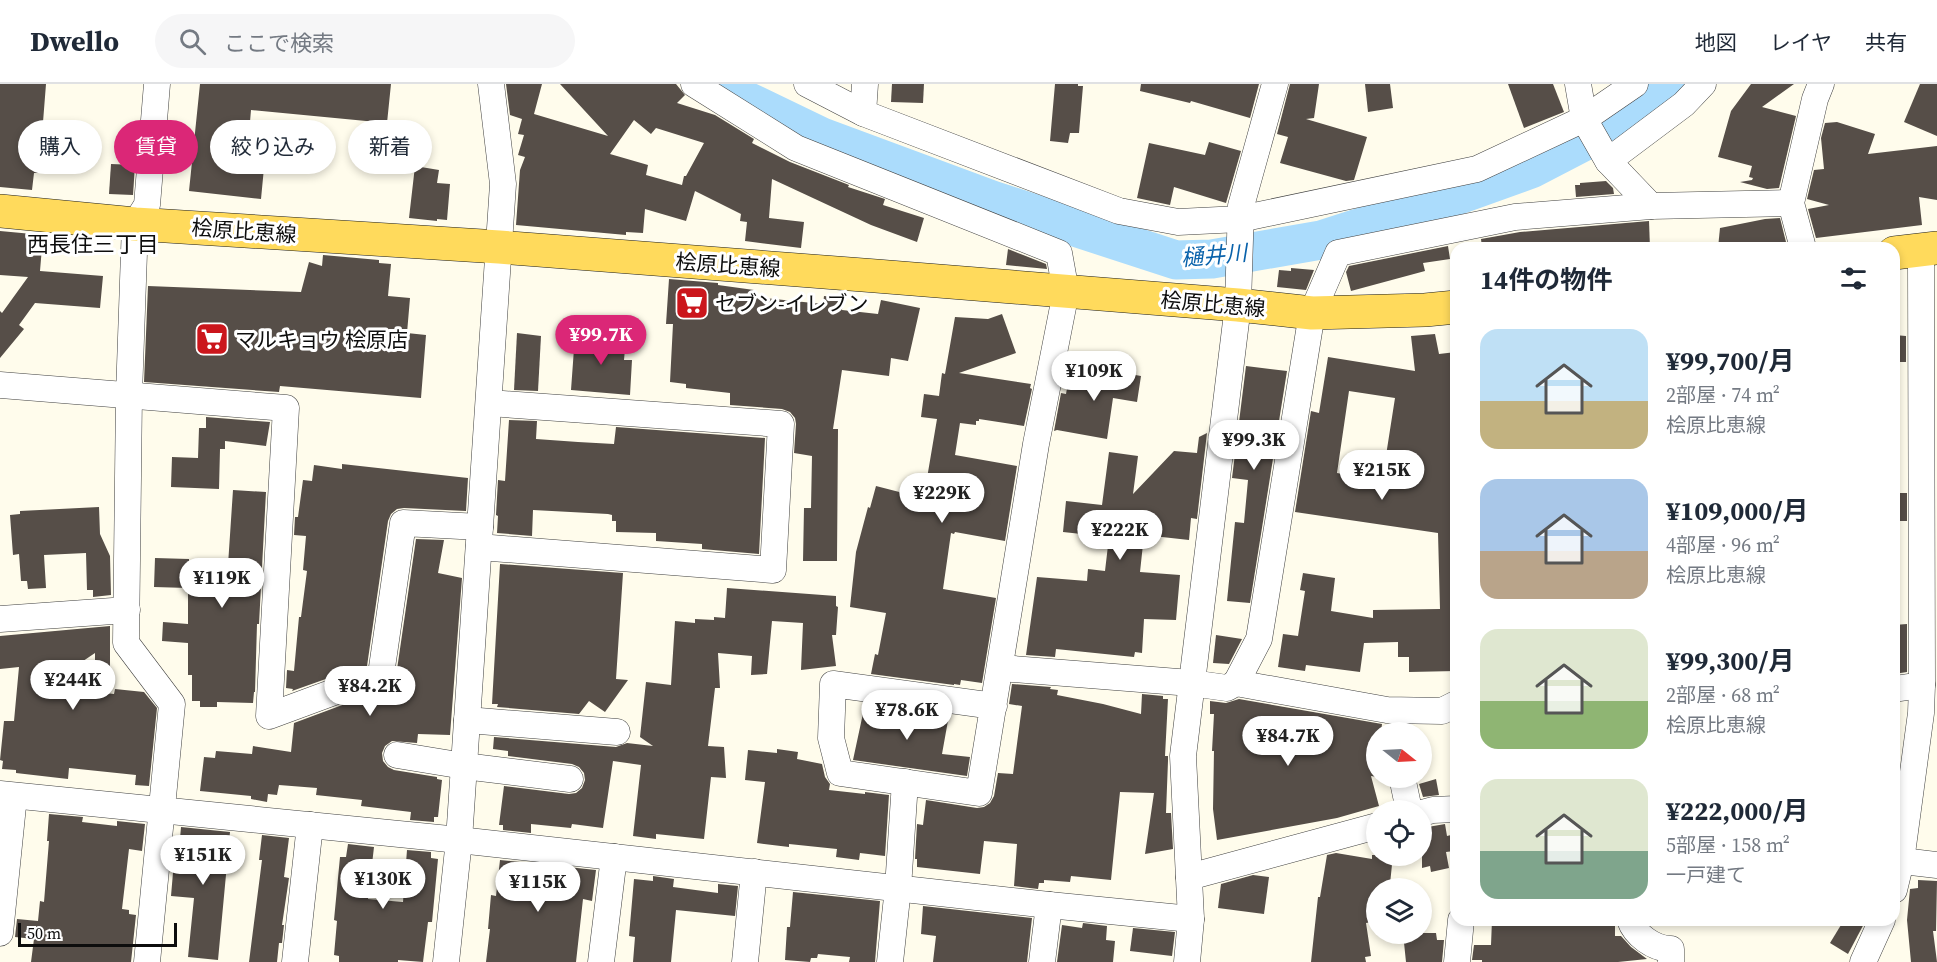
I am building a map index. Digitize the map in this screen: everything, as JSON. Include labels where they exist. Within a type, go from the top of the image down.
[{"type":"main road","name":"桧原比恵線","points":[[0,211],[135,224],[500,247],[1066,292],[1238,290],[1312,313],[1450,308]]},
{"type":"street","points":[[147,962],[172,704],[126,642],[129,395],[135,224],[147,205],[157,84]]},
{"type":"street","points":[[446,962],[459,840],[500,247],[503,184],[491,84]]},
{"type":"street","points":[[694,84],[796,148],[1059,253],[1066,292],[1036,444],[994,706],[979,793],[840,773],[831,738],[833,684],[994,706]]},
{"type":"street","points":[[807,84],[863,113],[1119,211],[1178,222],[1240,219],[1477,169],[1584,119],[1635,84]]},
{"type":"street","points":[[863,113],[865,84]]},
{"type":"street","points":[[1187,962],[1191,919],[1183,756],[1238,290],[1240,219],[1275,84]]},
{"type":"street","points":[[1578,84],[1584,119],[1607,158],[1651,206]]},
{"type":"street","points":[[1607,158],[1684,104],[1703,84]]},
{"type":"street","points":[[1801,242],[1791,203],[1815,99],[1821,84]]},
{"type":"street","points":[[1000,668],[1191,683],[1227,688],[1236,683],[1259,639],[1312,313],[1338,253],[1515,217],[1651,206],[1791,203]]},
{"type":"street","points":[[1900,848],[1921,713],[1923,685],[1930,655],[1921,262],[1916,250]]},
{"type":"street","points":[[0,385],[286,408],[269,716],[342,689],[379,688],[403,523],[480,537],[773,570],[781,424],[489,403]]},
{"type":"street","points":[[0,619],[127,610]]},
{"type":"street","points":[[1236,683],[1389,721],[1442,711],[1450,707]]},
{"type":"street","points":[[1900,688],[1923,685]]},
{"type":"street","points":[[467,720],[617,732]]},
{"type":"street","points":[[397,755],[570,779]]},
{"type":"street","points":[[890,962],[905,782]]},
{"type":"street","points":[[0,933],[7,795],[459,840],[1191,919]]},
{"type":"street","points":[[1432,810],[1450,809]]},
{"type":"street","points":[[295,962],[310,825]]},
{"type":"street","points":[[1189,877],[1366,829]]},
{"type":"street","points":[[601,962],[614,857]]},
{"type":"street","points":[[1900,861],[1937,865]]},
{"type":"street","points":[[745,962],[754,872]]},
{"type":"street","points":[[1042,962],[1049,905]]},
{"type":"street","points":[[1457,962],[1460,926]]},
{"type":"street","points":[[1634,926],[1640,936],[1663,949],[1671,949],[1671,962]]},
{"type":"street","points":[[1863,962],[1879,926]]},
{"type":"building","points":[[0,84],[46,84],[43,120],[18,120],[18,174],[34,174],[32,190],[0,187]]},
{"type":"building","points":[[200,84],[391,84],[387,120],[356,120],[251,110],[250,120],[210,120],[210,174],[263,174],[261,199],[189,191],[191,174],[198,174],[196,120]]},
{"type":"building","points":[[506,84],[542,84],[534,114],[608,136],[560,84],[676,84],[685,95],[677,103],[715,115],[754,139],[752,143],[790,162],[849,185],[848,187],[885,199],[883,205],[924,218],[917,242],[871,225],[772,179],[769,218],[804,222],[801,248],[745,241],[747,222],[740,221],[741,214],[695,191],[686,221],[645,209],[643,233],[626,232],[626,235],[516,225],[520,170],[525,157],[518,155],[524,135],[518,134],[522,119],[510,115]],"holes":[[[634,120],[651,134],[656,128],[704,143],[684,176],[682,185],[646,175],[648,165],[610,154]]]},
{"type":"building","points":[[892,84],[924,84],[923,103],[891,102]]},
{"type":"building","points":[[1055,84],[1083,86],[1079,133],[1070,133],[1068,143],[1050,141]]},
{"type":"building","points":[[1141,84],[1259,84],[1250,118],[1191,101],[1190,103],[1140,91]]},
{"type":"building","points":[[1290,84],[1319,84],[1314,118],[1306,119],[1367,137],[1354,180],[1346,181],[1280,163],[1288,137],[1277,134]]},
{"type":"building","points":[[1365,84],[1390,84],[1393,108],[1368,112]]},
{"type":"building","points":[[1508,84],[1553,84],[1564,112],[1524,128]]},
{"type":"building","points":[[1751,84],[1794,84],[1762,107],[1796,116],[1779,188],[1767,189],[1740,182],[1752,180],[1753,178],[1749,177],[1752,166],[1718,157],[1731,111]]},
{"type":"building","points":[[1920,84],[1937,84],[1937,136],[1904,122]]},
{"type":"building","points":[[1837,122],[1875,134],[1868,154],[1937,146],[1937,200],[1919,197],[1922,225],[1816,238],[1808,209],[1829,205],[1807,199],[1814,170],[1824,169],[1821,138],[1825,123]]},
{"type":"building","points":[[1209,142],[1241,151],[1226,203],[1174,187],[1170,205],[1137,198],[1149,143],[1205,155]]},
{"type":"building","points":[[111,164],[114,164],[114,174],[134,174],[133,195],[109,194]]},
{"type":"building","points":[[432,169],[439,170],[437,183],[450,184],[447,220],[409,218],[414,174],[432,174]]},
{"type":"building","points":[[1606,181],[1613,188],[1614,194],[1576,197],[1575,185]]},
{"type":"building","points":[[1780,218],[1786,242],[1719,242],[1720,228]]},
{"type":"building","points":[[1649,221],[1650,242],[1481,242],[1481,239],[1520,232]]},
{"type":"building","points":[[0,231],[43,235],[40,271],[103,276],[100,308],[35,303],[19,325],[24,329],[0,358],[0,311],[2,313],[28,277],[0,275]]},
{"type":"building","points":[[1448,246],[1450,259],[1423,263],[1425,271],[1351,291],[1346,272],[1349,266]]},
{"type":"building","points":[[1008,249],[1046,264],[1047,269],[1006,265]]},
{"type":"building","points":[[323,255],[379,260],[379,263],[391,264],[388,296],[410,298],[407,333],[426,335],[421,398],[280,386],[279,392],[144,382],[148,286],[301,292],[309,262],[322,266]]},
{"type":"building","points":[[1291,268],[1314,270],[1306,290],[1277,287],[1279,270],[1291,271]]},
{"type":"building","points":[[669,279],[718,283],[718,285],[754,290],[754,297],[823,304],[824,296],[843,298],[842,310],[878,314],[881,300],[920,308],[908,361],[891,358],[889,376],[842,370],[833,429],[838,429],[837,561],[803,561],[804,508],[811,508],[812,456],[794,453],[796,424],[790,412],[782,409],[730,405],[730,393],[686,388],[686,384],[670,382],[673,324],[666,324]]},
{"type":"building","points":[[1002,314],[1016,353],[959,373],[1031,384],[1032,389],[1024,426],[979,419],[976,425],[960,423],[955,455],[1017,466],[1005,541],[951,533],[943,589],[996,598],[982,683],[961,680],[960,685],[954,685],[871,674],[875,654],[878,655],[886,613],[850,607],[856,552],[868,507],[870,508],[876,486],[924,496],[937,419],[921,417],[924,394],[939,396],[955,317],[988,319]]},
{"type":"building","points":[[517,333],[541,336],[538,391],[514,390]]},
{"type":"building","points":[[1435,334],[1439,354],[1450,353],[1450,671],[1409,672],[1409,657],[1398,657],[1398,642],[1364,643],[1360,672],[1306,665],[1305,671],[1278,667],[1283,634],[1298,636],[1305,591],[1300,590],[1303,573],[1335,578],[1331,611],[1373,618],[1373,610],[1440,609],[1438,533],[1295,512],[1311,411],[1319,413],[1328,357],[1415,371],[1411,336]],"holes":[[[1349,391],[1395,398],[1382,481],[1337,473]]]},
{"type":"building","points":[[575,335],[626,338],[624,360],[632,360],[630,395],[571,390]]},
{"type":"building","points":[[1900,336],[1906,336],[1906,362],[1900,362]]},
{"type":"building","points":[[1246,366],[1287,371],[1250,603],[1227,601],[1235,522],[1244,523],[1248,480],[1232,478]]},
{"type":"building","points":[[1090,367],[1141,376],[1137,402],[1113,398],[1107,439],[1054,431],[1061,393],[1066,394],[1069,377],[1087,381]]},
{"type":"building","points":[[206,417],[270,422],[266,446],[225,441],[225,449],[220,449],[219,489],[171,487],[172,457],[198,458],[199,428],[206,428]]},
{"type":"building","points":[[509,420],[537,421],[536,439],[578,442],[614,444],[616,427],[765,438],[759,554],[702,549],[702,544],[656,541],[656,533],[616,532],[616,521],[612,521],[612,515],[608,514],[533,510],[532,536],[497,533],[498,480],[505,481]]},
{"type":"building","points":[[1207,433],[1197,519],[1191,518],[1189,540],[1144,535],[1140,572],[1180,575],[1176,620],[1144,619],[1142,653],[1135,652],[1134,657],[1056,649],[1055,657],[1026,655],[1037,577],[1087,581],[1088,569],[1105,571],[1109,537],[1063,532],[1066,501],[1102,505],[1109,452],[1138,456],[1133,494],[1174,451],[1197,453],[1199,437]]},
{"type":"building","points":[[342,464],[468,478],[466,511],[404,508],[397,509],[391,514],[388,521],[366,673],[337,675],[292,691],[293,689],[286,688],[287,670],[294,671],[299,617],[301,617],[307,571],[303,570],[306,536],[294,535],[295,517],[298,517],[303,480],[312,481],[314,465],[342,469]]},
{"type":"building","points":[[233,490],[266,492],[255,692],[253,703],[217,702],[217,707],[200,707],[200,701],[192,701],[192,675],[188,675],[188,643],[162,641],[163,622],[188,624],[188,588],[154,587],[155,558],[189,559],[189,562],[228,565]]},
{"type":"building","points":[[1900,493],[1907,493],[1907,521],[1900,521]]},
{"type":"building","points":[[99,507],[100,534],[110,556],[111,595],[93,597],[93,590],[87,590],[86,553],[44,555],[46,588],[28,589],[27,581],[21,581],[19,554],[13,555],[10,515],[20,514],[20,511]]},
{"type":"building","points":[[416,539],[444,540],[438,573],[462,578],[450,735],[418,734],[417,743],[392,741],[385,746],[382,753],[383,761],[394,770],[437,777],[442,780],[438,817],[434,817],[434,822],[410,820],[411,812],[361,806],[362,800],[316,795],[317,788],[279,785],[277,795],[268,794],[267,802],[251,799],[251,796],[200,791],[204,757],[215,758],[216,751],[252,754],[253,746],[291,752],[294,723],[345,704],[380,703],[391,697],[394,690]]},
{"type":"building","points":[[500,564],[623,573],[616,679],[628,680],[605,712],[589,701],[579,714],[497,707],[498,704],[492,704]]},
{"type":"building","points":[[727,588],[836,596],[838,607],[836,635],[832,635],[836,666],[801,670],[803,623],[772,621],[767,674],[751,675],[752,656],[718,653],[720,688],[715,688],[708,746],[724,747],[726,778],[711,777],[704,839],[656,834],[656,839],[633,836],[641,765],[613,761],[603,828],[572,824],[571,828],[531,824],[531,833],[503,830],[503,825],[499,825],[504,786],[569,794],[576,793],[582,788],[585,780],[584,773],[572,764],[508,756],[508,751],[493,749],[494,737],[616,747],[627,743],[653,746],[640,737],[646,682],[671,685],[675,621],[695,623],[695,619],[725,618]]},
{"type":"building","points":[[1907,624],[1907,672],[1900,673],[1900,625]]},
{"type":"building","points":[[110,626],[110,668],[95,668],[95,653],[46,686],[114,694],[115,689],[144,692],[157,708],[149,786],[135,785],[136,775],[69,768],[68,779],[16,773],[16,770],[2,769],[3,761],[0,760],[4,721],[14,721],[19,667],[0,669],[0,636]]},
{"type":"building","points":[[1216,635],[1242,639],[1229,664],[1213,663]]},
{"type":"building","points":[[1012,684],[1051,687],[1050,689],[1058,690],[1057,695],[1141,714],[1142,694],[1163,696],[1163,699],[1168,699],[1165,756],[1168,756],[1166,813],[1171,813],[1173,849],[1145,854],[1154,793],[1120,792],[1111,880],[1071,876],[1070,882],[1044,880],[1044,883],[1039,883],[1038,889],[1014,886],[1017,844],[984,841],[980,874],[917,867],[917,859],[915,859],[917,824],[923,825],[926,800],[977,808],[984,807],[994,796],[998,773],[1013,774],[1022,706],[1009,704]]},
{"type":"building","points":[[1239,699],[1371,722],[1366,722],[1366,788],[1374,788],[1377,800],[1366,800],[1366,810],[1337,818],[1217,840],[1213,809],[1214,714],[1210,714],[1210,701],[1226,703]]},
{"type":"building","points":[[865,704],[949,715],[942,754],[970,757],[967,776],[853,760]]},
{"type":"building","points":[[777,749],[798,752],[797,759],[822,764],[825,777],[830,784],[829,790],[889,795],[885,856],[860,853],[859,860],[836,857],[837,849],[757,843],[765,782],[745,780],[748,750],[777,753]]},
{"type":"building","points":[[1436,779],[1439,795],[1423,797],[1420,788],[1432,788],[1432,780]]},
{"type":"building","points":[[49,814],[83,817],[82,822],[117,826],[117,821],[145,824],[142,851],[129,849],[122,909],[129,910],[129,914],[136,915],[131,962],[31,962],[34,939],[15,937],[17,919],[38,921],[40,901],[44,902]]},
{"type":"building","points":[[1445,824],[1447,836],[1450,835],[1450,852],[1446,852],[1449,868],[1431,872],[1432,826]]},
{"type":"building","points":[[181,827],[230,832],[218,960],[188,957],[194,898],[171,896],[174,861],[178,862]]},
{"type":"building","points":[[262,835],[289,838],[284,877],[289,878],[282,925],[284,925],[282,943],[279,943],[277,962],[249,962],[262,860],[259,860]]},
{"type":"building","points":[[348,844],[374,847],[368,899],[403,902],[407,850],[431,852],[431,858],[438,859],[432,922],[428,922],[423,962],[398,960],[398,962],[339,962],[339,956],[334,955],[337,921],[334,920],[340,857],[346,857]]},
{"type":"building","points":[[1336,853],[1366,858],[1366,866],[1392,866],[1391,878],[1366,878],[1366,944],[1369,944],[1371,956],[1365,957],[1366,962],[1311,962],[1318,897],[1320,897],[1327,855]]},
{"type":"building","points":[[500,860],[596,870],[592,901],[583,899],[576,962],[486,962],[491,895],[496,896]]},
{"type":"building","points":[[1253,875],[1269,877],[1264,914],[1218,908],[1221,884]]},
{"type":"building","points":[[653,876],[674,879],[673,887],[718,893],[718,884],[738,886],[735,916],[676,910],[671,962],[633,962],[635,937],[629,936],[634,879],[653,881]]},
{"type":"building","points":[[1918,880],[1937,881],[1936,931],[1933,931],[1937,962],[1911,962],[1907,920],[1910,889],[1918,888]]},
{"type":"building","points":[[793,892],[880,901],[875,962],[849,962],[850,957],[818,954],[817,958],[811,958],[810,962],[785,960],[787,927],[790,927]]},
{"type":"building","points":[[923,906],[1032,918],[1027,962],[933,962],[936,936],[921,934]]},
{"type":"building","points":[[1083,923],[1107,926],[1106,940],[1115,941],[1113,962],[1057,962],[1062,925],[1082,928]]},
{"type":"building","points":[[1492,926],[1615,926],[1615,936],[1621,936],[1647,959],[1618,962],[1482,962],[1482,960],[1472,960],[1474,945],[1491,945]]},
{"type":"building","points":[[1840,926],[1863,926],[1848,954],[1830,943]]},
{"type":"building","points":[[1133,928],[1175,932],[1172,956],[1130,951]]},
{"type":"building","points":[[1432,933],[1436,933],[1437,940],[1444,940],[1442,962],[1406,962],[1404,944],[1432,944]]},
{"type":"waterway","name":"樋井川","points":[[718,84],[724,90],[822,137],[992,200],[1176,260],[1212,259],[1321,240],[1445,200],[1531,169],[1635,115],[1671,84]]},
{"type":"place","name":"セブン-イレブン","points":[[692,303]]},
{"type":"place","name":"マルキョウ 桧原店","points":[[212,339]]},
{"type":"district","name":"西長住三丁目","points":[[93,244]]}]
